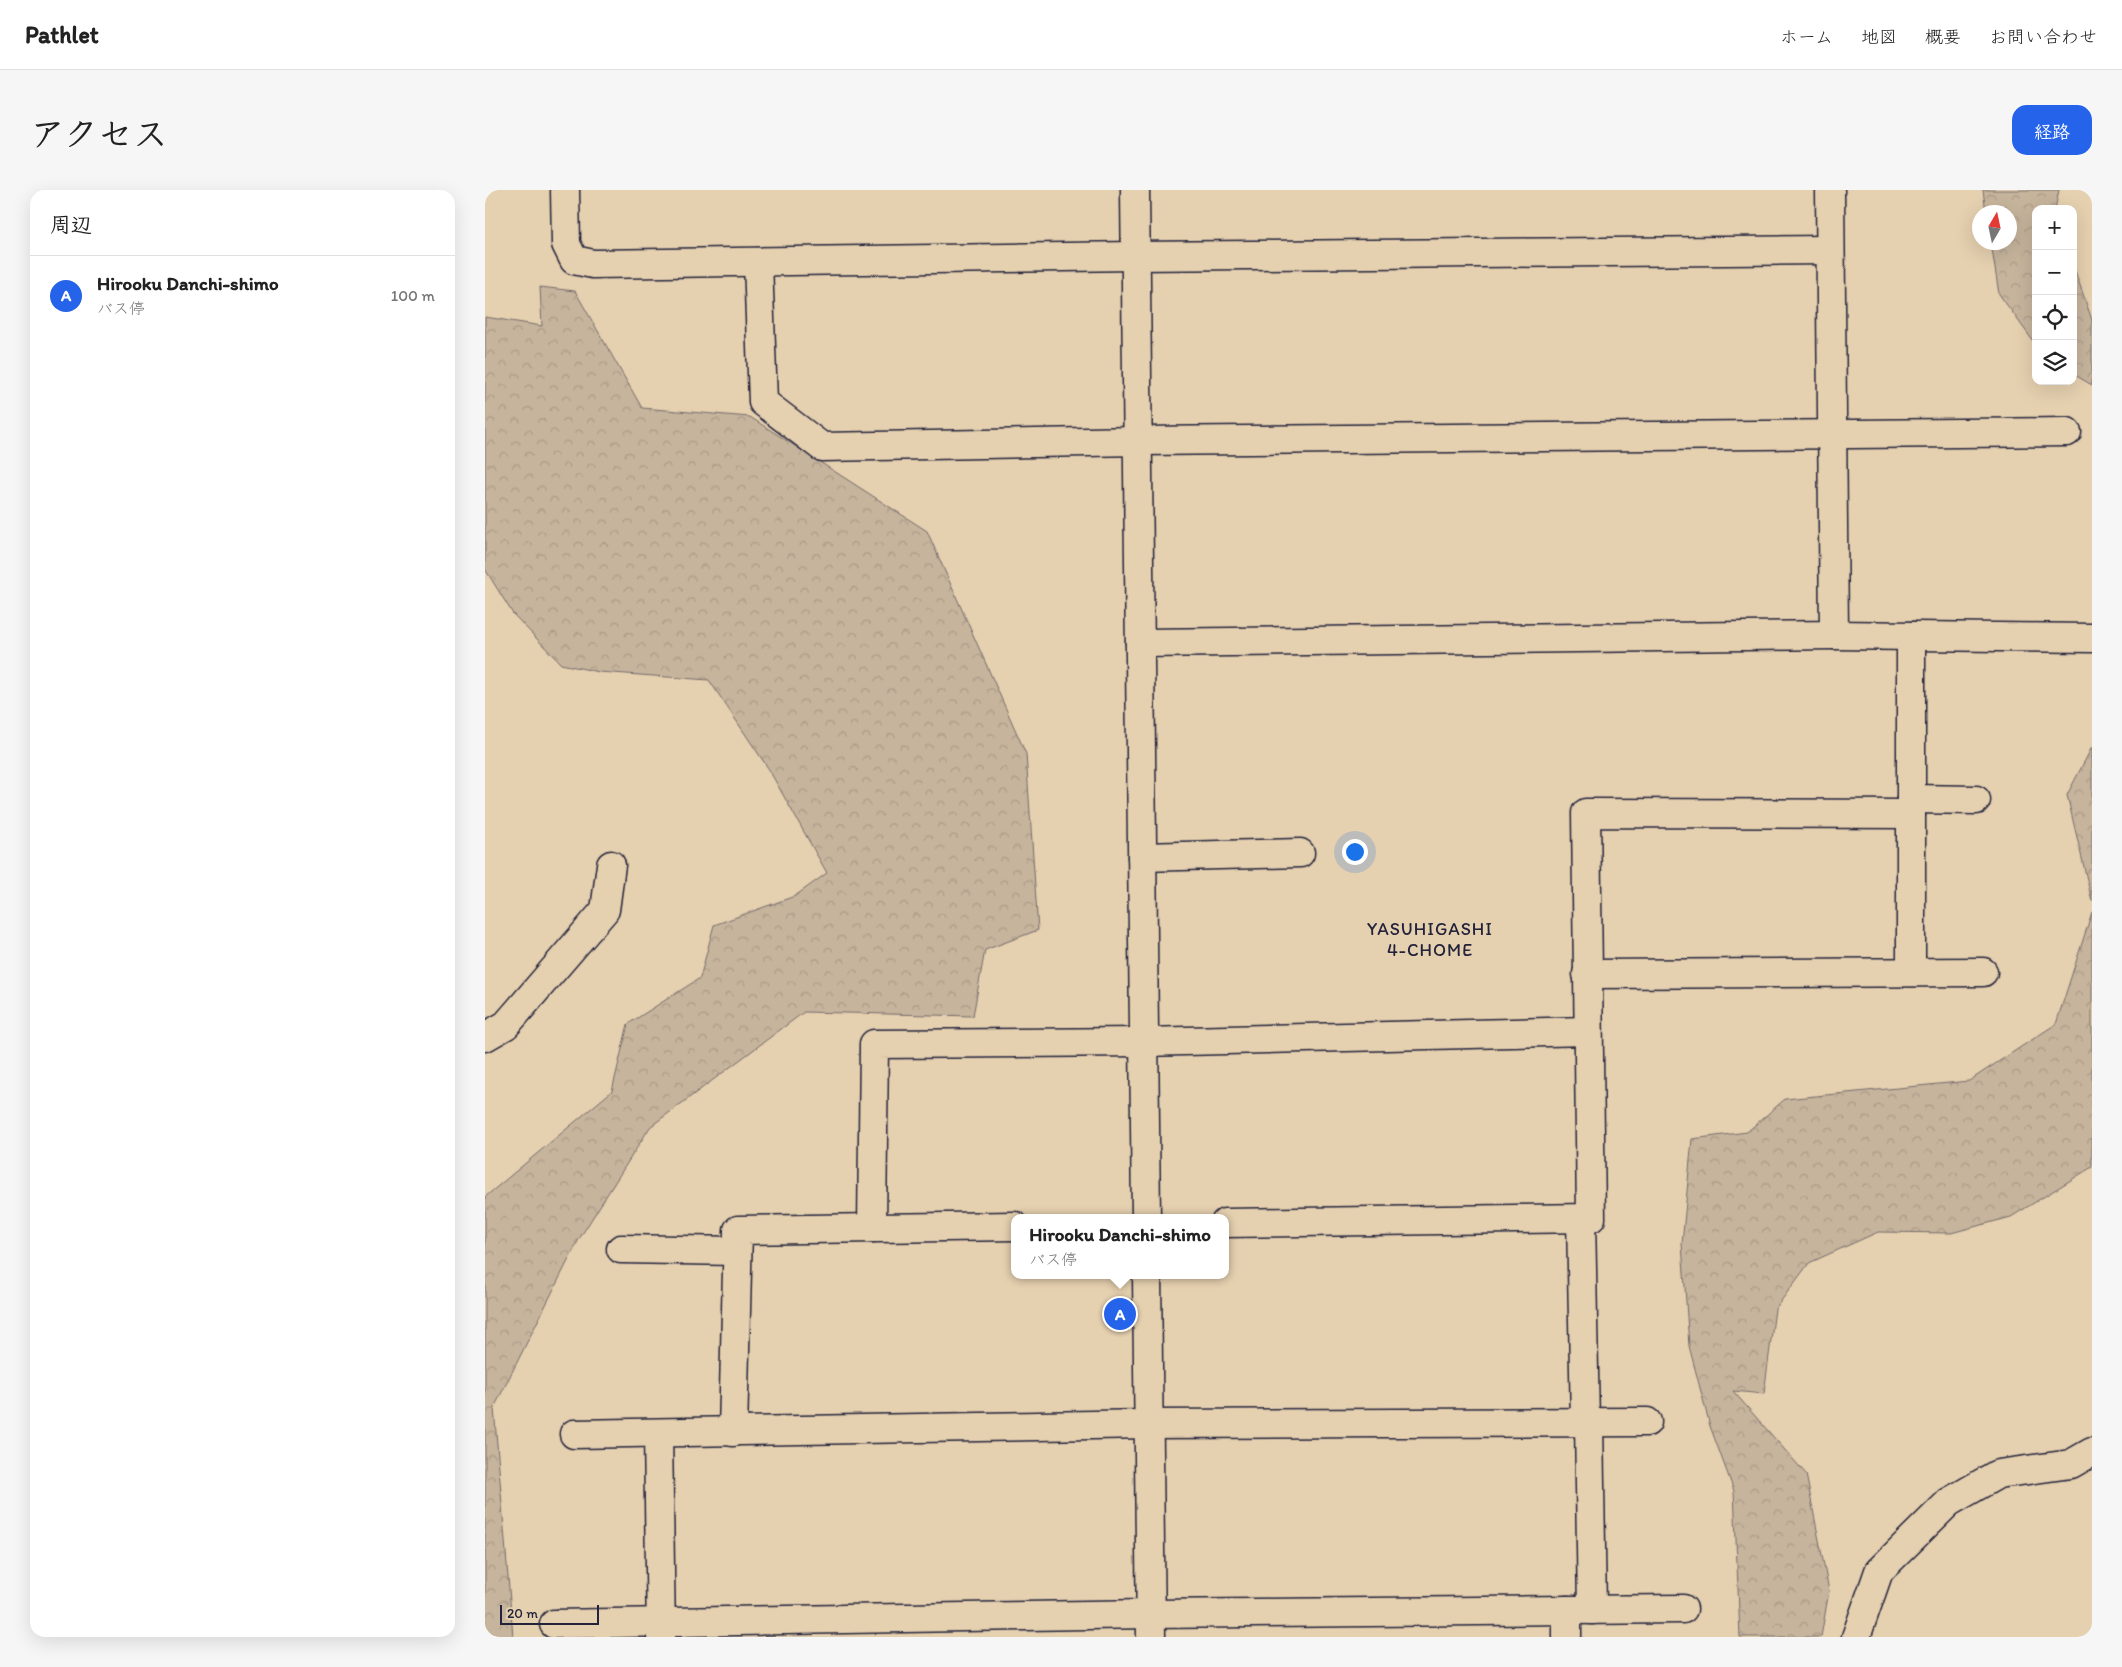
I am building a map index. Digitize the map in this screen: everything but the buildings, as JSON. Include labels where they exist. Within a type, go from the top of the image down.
[{"type":"street","points":[[565,190],[566,244],[574,260],[593,264],[1135,256],[1830,250]]},
{"type":"street","points":[[1135,190],[1146,1214]]},
{"type":"street","points":[[1830,190],[1834,635]]},
{"type":"street","points":[[758,262],[763,402],[822,447],[1138,441],[2067,432]]},
{"type":"street","points":[[1140,643],[1834,635],[2092,638]]},
{"type":"street","points":[[1911,636],[1911,972]]},
{"type":"street","points":[[1229,1223],[1591,1218],[1586,813],[1911,806],[1976,800]]},
{"type":"street","points":[[1142,857],[1300,853]]},
{"type":"street","points":[[485,1037],[506,1025],[605,910],[611,865]]},
{"type":"street","points":[[1587,974],[1983,972]]},
{"type":"street","points":[[872,1228],[874,1044],[1144,1042],[1588,1031]]},
{"type":"street","points":[[1567,1637],[1579,1610],[1587,1422],[1581,1218]]},
{"type":"street","points":[[733,1432],[738,1230],[1011,1226]]},
{"type":"street","points":[[621,1249],[737,1251]]},
{"type":"street","points":[[1147,1279],[1151,1625]]},
{"type":"street","points":[[574,1434],[1148,1424],[1647,1422]]},
{"type":"street","points":[[658,1433],[661,1629]]},
{"type":"street","points":[[1856,1637],[1879,1571],[1949,1502],[1998,1474],[2071,1464],[2092,1452]]},
{"type":"street","points":[[555,1624],[661,1629],[1151,1625],[1579,1610],[1683,1609]]},
{"type":"green space","points":[[1983,190],[2059,190],[2056,205],[2032,205],[2032,339],[1999,294],[1992,250],[2017,250],[2017,205],[1985,205]]},
{"type":"green space","points":[[2077,277],[2092,320],[2092,385],[2077,376]]},
{"type":"green space","points":[[540,287],[575,291],[642,408],[750,417],[927,531],[1026,754],[1038,930],[985,950],[973,1016],[804,1012],[650,1127],[579,1239],[494,1408],[513,1637],[485,1637],[485,1197],[612,1091],[628,1024],[700,978],[714,925],[795,896],[827,873],[768,768],[709,680],[599,672],[561,664],[513,614],[485,569],[485,317],[542,326]]},
{"type":"green space","points":[[2092,747],[2092,901],[2067,795]]},
{"type":"green space","points":[[2092,912],[2092,1167],[2011,1217],[1951,1233],[1878,1232],[1809,1263],[1775,1309],[1764,1394],[1733,1391],[1806,1474],[1829,1591],[1821,1637],[1740,1637],[1734,1491],[1710,1426],[1689,1346],[1682,1244],[1692,1139],[1747,1132],[1785,1099],[1969,1081],[2056,1024]]},
{"type":"place","name":"Hirooku Danchi-shimo","points":[[1120,1314]]},
{"type":"district","name":"YASUHIGASHI 4-CHOME","points":[[1430,940]]}]
